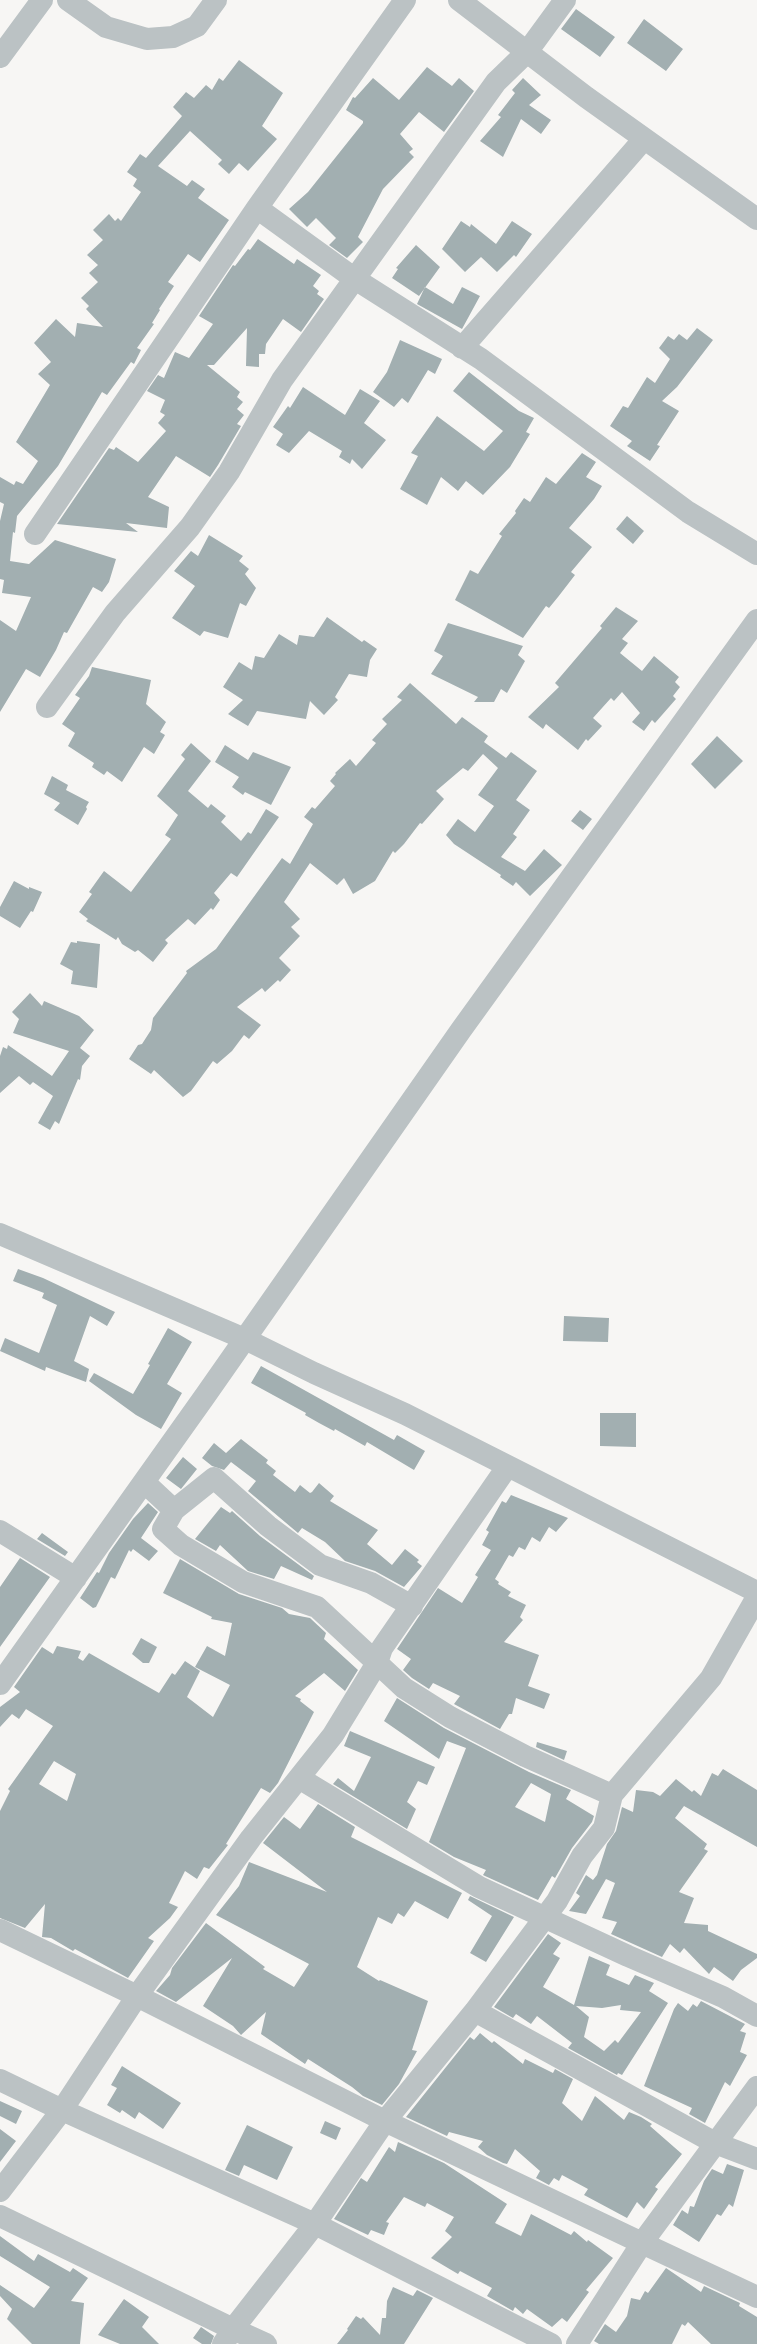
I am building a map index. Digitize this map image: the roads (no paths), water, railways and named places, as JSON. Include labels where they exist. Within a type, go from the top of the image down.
[{"type":"street","points":[[0,57],[42,0]]},
{"type":"street","points":[[68,0],[106,27],[147,39],[173,37],[197,26],[216,0]]},
{"type":"street","points":[[35,534],[257,208],[405,0]]},
{"type":"street","points":[[459,0],[644,139],[757,219]]},
{"type":"street","points":[[47,707],[115,613],[190,527],[229,472],[282,380],[496,82],[527,52],[565,0]]},
{"type":"street","points":[[462,348],[644,139]]},
{"type":"street","points":[[257,208],[355,279],[462,348],[688,512],[757,554]]},
{"type":"street","points":[[4,1671],[76,1578],[461,1030],[757,620]]},
{"type":"street","points":[[0,1234],[245,1338],[314,1373],[405,1414],[507,1467],[757,1592]]},
{"type":"street","points":[[0,2192],[62,2110],[137,1996],[251,1838],[333,1735],[377,1663],[382,1648],[507,1467]]},
{"type":"street","points":[[412,1606],[372,1583],[320,1564],[268,1526],[214,1478],[174,1510],[163,1529],[181,1545],[243,1582],[317,1607],[404,1688],[450,1717],[525,1756],[612,1795]]},
{"type":"street","points":[[144,1482],[174,1510]]},
{"type":"street","points":[[0,1531],[76,1578]]},
{"type":"street","points":[[228,2336],[315,2224],[385,2121],[475,2011],[557,1901],[582,1856],[604,1828],[612,1795],[711,1678],[757,1597]]},
{"type":"street","points":[[299,1778],[479,1887],[723,1997],[757,2016]]},
{"type":"street","points":[[0,1930],[137,1996],[385,2121],[757,2297]]},
{"type":"street","points":[[475,2011],[715,2143],[757,2159]]},
{"type":"street","points":[[0,2080],[62,2110],[315,2224],[551,2344]]},
{"type":"street","points":[[577,2344],[642,2243],[757,2086]]},
{"type":"street","points":[[0,2216],[228,2336],[266,2344]]}]
